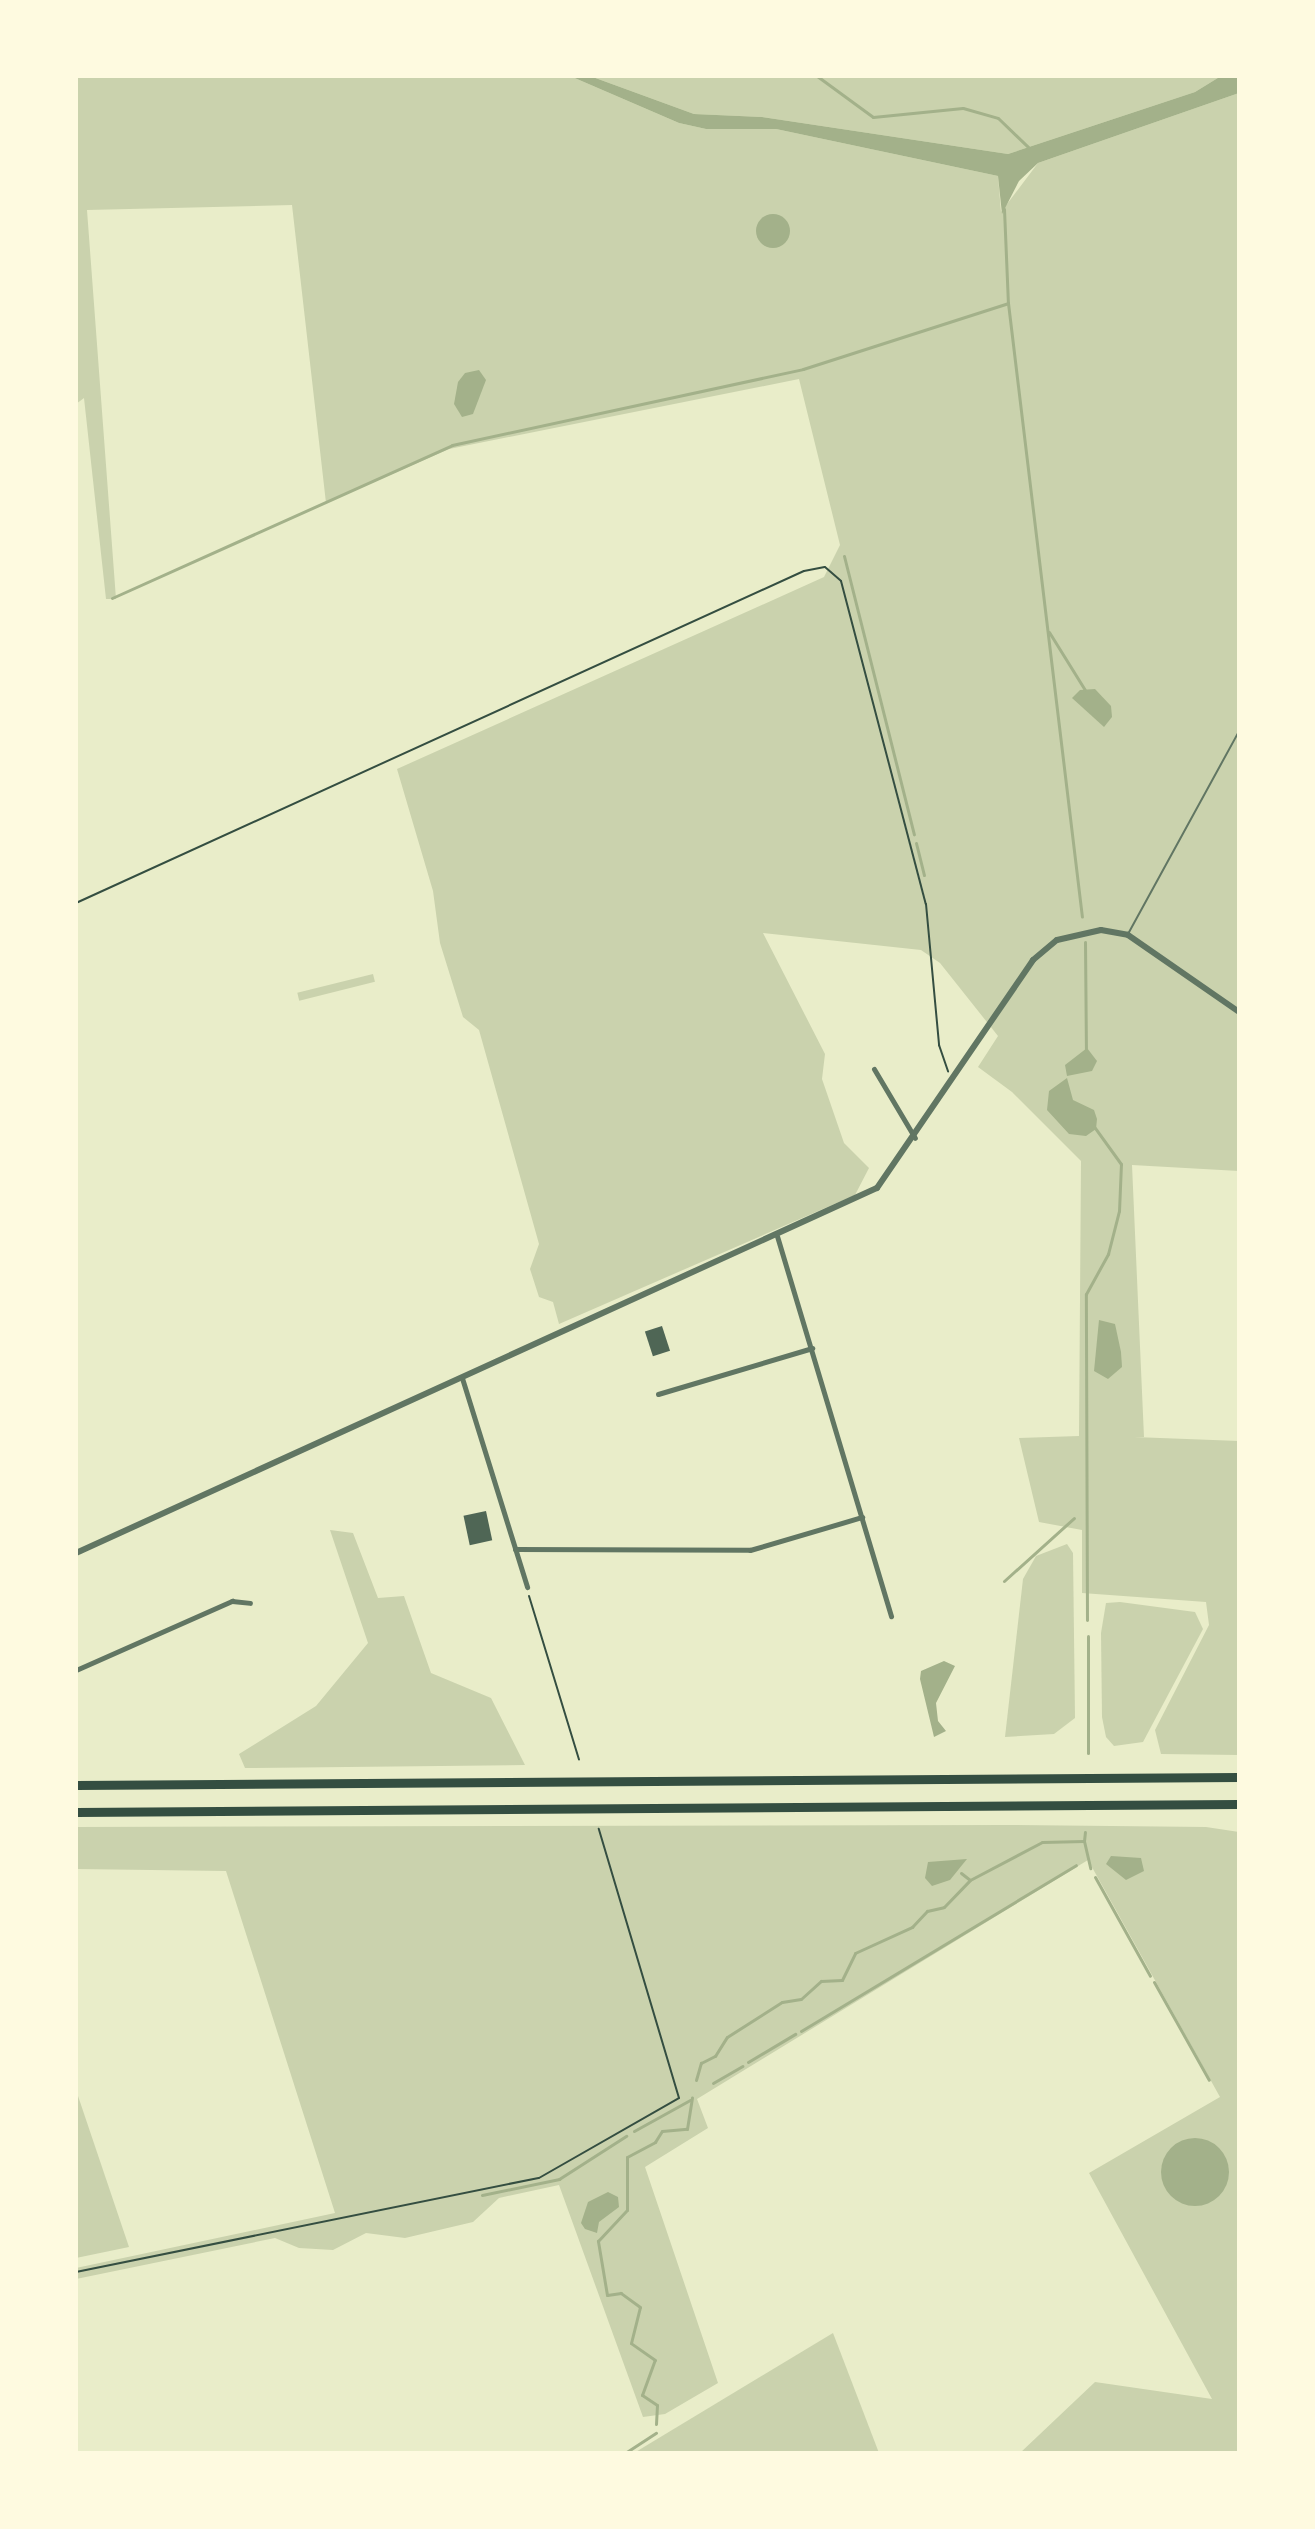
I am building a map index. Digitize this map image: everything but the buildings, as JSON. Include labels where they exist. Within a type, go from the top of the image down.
[{"type":"highway","points":[[76,1785],[1239,1777]]},
{"type":"highway","points":[[76,1812],[1239,1804]]},
{"type":"street","points":[[76,1553],[877,1188],[915,1138],[1033,960],[1057,940],[1094,931],[1128,935],[1239,1012]]},
{"type":"street","points":[[874,1069],[915,1138]]},
{"type":"street","points":[[777,1236],[891,1616]]},
{"type":"street","points":[[658,1394],[812,1348]]},
{"type":"street","points":[[462,1378],[527,1587]]},
{"type":"street","points":[[515,1549],[750,1550],[862,1517]]},
{"type":"street","points":[[76,1670],[232,1601],[250,1603]]},
{"type":"lane","points":[[1128,935],[1239,731]]},
{"type":"path","points":[[76,903],[804,571],[825,567],[841,581],[926,904],[939,1045],[945,1065],[955,1077]]},
{"type":"path","points":[[527,1587],[579,1760]]},
{"type":"path","points":[[76,2272],[539,2178],[679,2098],[599,1829]]},
{"type":"shaded area","points":[[76,76],[570,76],[679,123],[706,129],[776,129],[998,176],[1001,212],[1038,163],[1239,93],[1239,1171],[1132,1165],[1144,1437],[1134,1437],[1239,1441],[1239,1755],[1161,1754],[1155,1730],[1209,1625],[1206,1602],[1082,1593],[1082,1530],[1039,1522],[1019,1438],[1079,1436],[1081,1161],[1012,1092],[978,1067],[998,1036],[940,963],[921,950],[763,933],[825,1054],[822,1079],[844,1143],[869,1168],[855,1195],[559,1324],[553,1302],[539,1297],[530,1269],[539,1244],[479,1030],[463,1017],[440,943],[433,891],[397,769],[824,577],[840,545],[799,379],[449,449],[326,503],[292,205],[87,210],[116,599],[106,599],[84,398],[76,404]]},
{"type":"shaded area","points":[[570,76],[590,76],[694,114],[762,117],[1008,154],[1195,92],[1221,76],[1239,76],[1239,93],[1038,163],[1019,181],[1002,214],[998,176],[776,129],[706,129],[679,123]]},
{"type":"shaded area","points":[[590,76],[1221,76],[1195,92],[1008,154],[762,117],[694,114]]},
{"type":"shaded area","points":[[773,214],[785,219],[790,231],[785,243],[773,248],[761,243],[756,231],[761,219]]},
{"type":"shaded area","points":[[479,370],[486,380],[473,414],[462,417],[454,404],[458,382],[465,373]]},
{"type":"shaded area","points":[[1095,689],[1111,706],[1112,717],[1104,727],[1072,698],[1080,690]]},
{"type":"shaded area","points":[[373,974],[375,982],[299,1001],[297,993]]},
{"type":"shaded area","points":[[1087,1048],[1097,1061],[1092,1071],[1067,1076],[1065,1065]]},
{"type":"shaded area","points":[[1067,1078],[1073,1100],[1094,1110],[1097,1119],[1096,1129],[1086,1136],[1069,1134],[1047,1110],[1049,1091]]},
{"type":"shaded area","points":[[1099,1320],[1115,1324],[1121,1352],[1122,1367],[1108,1379],[1094,1371]]},
{"type":"shaded area","points":[[330,1530],[353,1533],[378,1598],[404,1596],[431,1673],[491,1698],[525,1765],[245,1768],[239,1754],[316,1706],[368,1643]]},
{"type":"shaded area","points":[[1067,1544],[1073,1553],[1075,1718],[1054,1734],[1005,1737],[1023,1579],[1036,1556]]},
{"type":"shaded area","points":[[1120,1602],[1195,1612],[1203,1629],[1143,1742],[1114,1746],[1106,1737],[1102,1717],[1101,1633],[1106,1603]]},
{"type":"shaded area","points":[[944,1661],[955,1666],[936,1703],[938,1721],[946,1731],[934,1737],[920,1679],[921,1671]]},
{"type":"shaded area","points":[[76,1827],[1206,1827],[1239,1832],[1239,2453],[1020,2453],[1095,2382],[1212,2399],[1089,2173],[1220,2097],[1088,1860],[697,2099],[708,2128],[645,2167],[718,2383],[665,2414],[643,2417],[559,2185],[499,2198],[473,2222],[405,2238],[366,2233],[333,2250],[299,2248],[275,2238],[76,2279],[76,2268],[335,2213],[226,1871],[76,1869]]},
{"type":"shaded area","points":[[1111,1856],[1141,1858],[1144,1871],[1126,1880],[1106,1864]]},
{"type":"shaded area","points":[[967,1859],[950,1880],[932,1886],[925,1878],[928,1862]]},
{"type":"shaded area","points":[[76,2090],[129,2247],[76,2258]]},
{"type":"shaded area","points":[[1195,2138],[1219,2148],[1229,2172],[1219,2196],[1195,2206],[1171,2196],[1161,2172],[1171,2148]]},
{"type":"shaded area","points":[[608,2192],[618,2197],[619,2207],[599,2222],[597,2233],[585,2229],[581,2223],[588,2202]]},
{"type":"shaded area","points":[[833,2333],[879,2453],[634,2453]]},
{"type":"waterway","points":[[817,76],[873,117],[963,108],[998,118],[1028,147]]},
{"type":"waterway","points":[[1004,209],[1008,303],[1082,917]]},
{"type":"waterway","points":[[112,598],[452,445],[803,369],[1008,303]]},
{"type":"waterway","points":[[844,556],[914,834]]},
{"type":"waterway","points":[[1049,632],[1085,690]]},
{"type":"waterway","points":[[916,843],[924,875]]},
{"type":"waterway","points":[[1085,942],[1086,1050]]},
{"type":"waterway","points":[[1087,1620],[1086,1294],[1108,1254],[1119,1211],[1121,1164],[1093,1125]]},
{"type":"waterway","points":[[1004,1581],[1074,1518]]},
{"type":"waterway","points":[[1088,1636],[1088,1753]]},
{"type":"waterway","points":[[696,2080],[701,2063],[715,2056],[727,2037],[782,2002],[801,1999],[821,1981],[842,1980],[855,1953],[912,1927],[927,1911],[944,1907],[970,1880],[1042,1842],[1084,1841],[1085,1832]]},
{"type":"waterway","points":[[1084,1841],[1090,1868]]},
{"type":"waterway","points":[[801,2031],[1076,1865]]},
{"type":"waterway","points":[[961,1873],[970,1880]]},
{"type":"waterway","points":[[1095,1877],[1150,1976]]},
{"type":"waterway","points":[[1154,1982],[1209,2080]]},
{"type":"waterway","points":[[748,2062],[795,2034]]},
{"type":"waterway","points":[[713,2083],[742,2066]]},
{"type":"waterway","points":[[656,2424],[657,2405],[642,2395],[655,2360],[631,2343],[640,2307],[621,2293],[607,2295],[598,2241],[627,2210],[627,2157],[655,2142],[662,2131],[687,2129],[692,2097]]},
{"type":"waterway","points":[[634,2131],[690,2100]]},
{"type":"waterway","points":[[482,2195],[559,2179],[626,2136]]},
{"type":"waterway","points":[[625,2453],[656,2433]]}]
